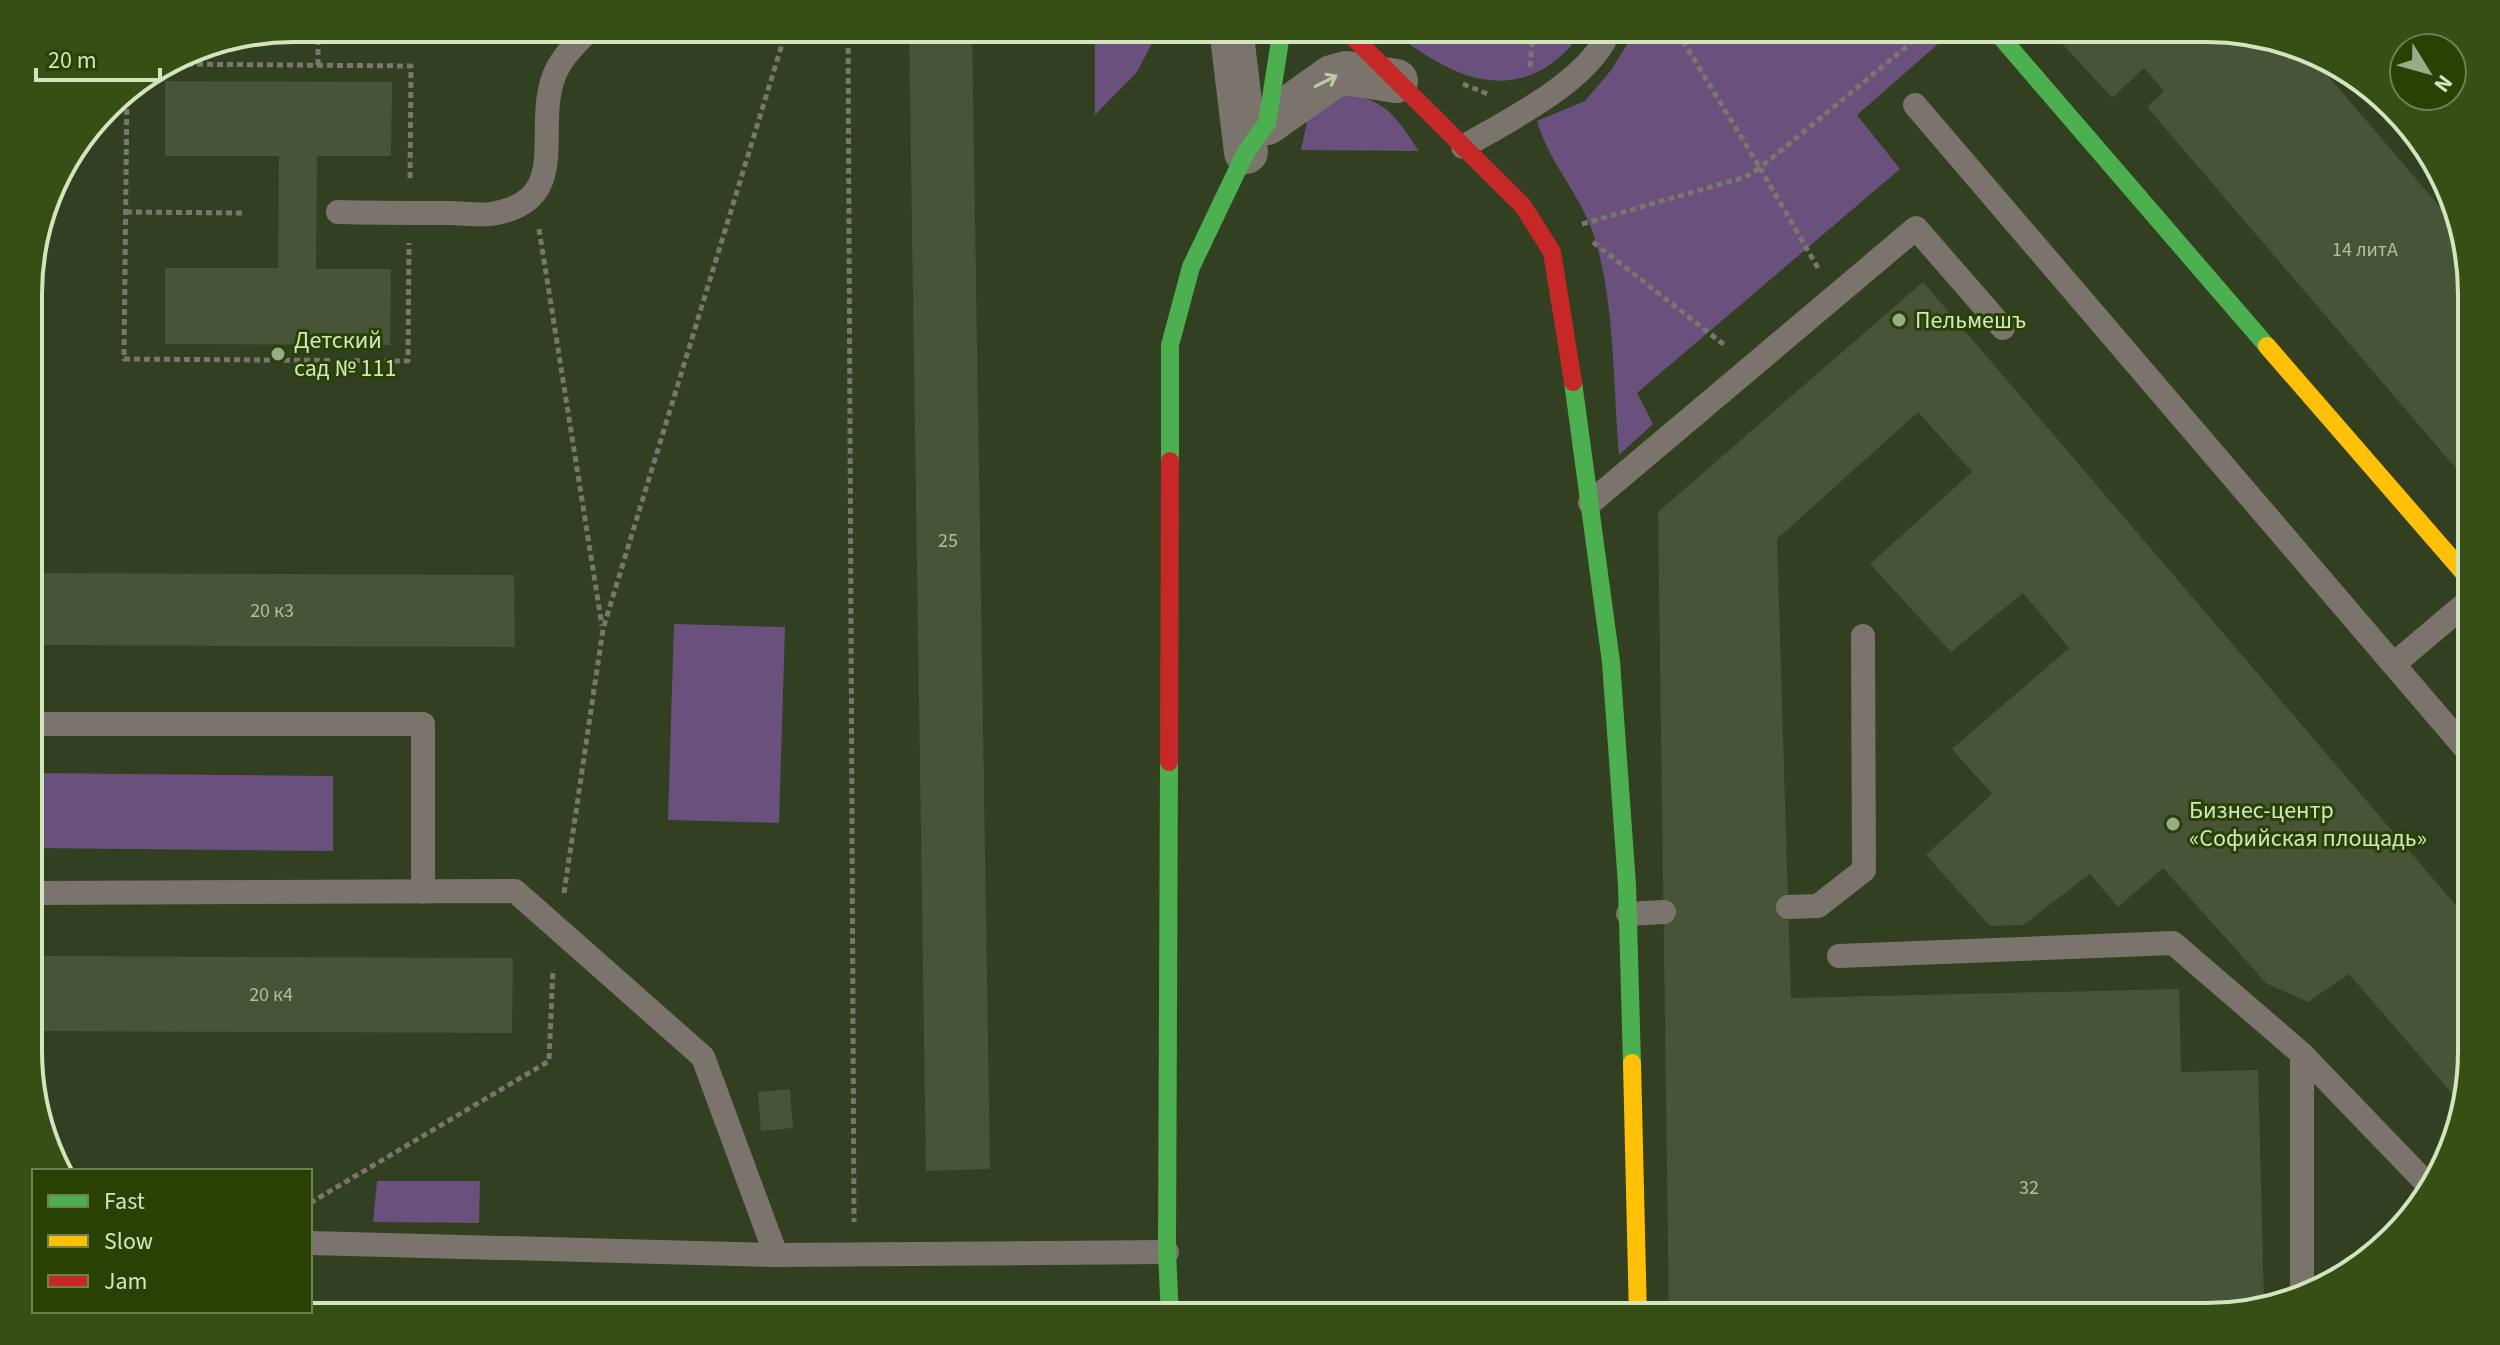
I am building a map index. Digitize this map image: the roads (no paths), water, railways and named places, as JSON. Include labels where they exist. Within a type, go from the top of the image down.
[{"type":"street","points":[[1169,1303],[1170,345],[1191,267],[1256,138],[1279,42]]},
{"type":"street","points":[[1358,42],[1523,206],[1541,229],[1552,252],[1560,285],[1611,662],[1628,914],[1638,1302]]},
{"type":"street","points":[[2005,42],[2458,566]]},
{"type":"street","points":[[1234,43],[1256,138]]},
{"type":"street","points":[[1256,138],[1332,77],[1346,73],[1396,81]]},
{"type":"lane","points":[[1463,147],[1527,109],[1589,62],[1601,42]]},
{"type":"lane","points":[[338,212],[489,214],[522,206],[538,192],[545,170],[548,98],[554,75],[564,57],[577,43]]},
{"type":"lane","points":[[1915,105],[2458,740]]},
{"type":"lane","points":[[1590,503],[1916,228],[2003,328]]},
{"type":"lane","points":[[2394,664],[2458,610]]},
{"type":"lane","points":[[1788,907],[1818,906],[1864,870],[1863,636]]},
{"type":"lane","points":[[42,724],[423,724],[423,892]]},
{"type":"lane","points":[[42,893],[515,891],[703,1057],[776,1255]]},
{"type":"lane","points":[[1628,914],[1664,912]]},
{"type":"lane","points":[[1839,956],[2173,943],[2302,1054],[2422,1179]]},
{"type":"lane","points":[[2302,1054],[2302,1284]]},
{"type":"lane","points":[[312,1243],[776,1255],[1167,1252]]},
{"type":"place","name":"Пельмешъ","points":[[1899,320]]},
{"type":"place","name":"Детский сад № 111","points":[[278,354]]},
{"type":"place","name":"Бизнес-центр «Софийская площадь»","points":[[2173,824]]}]
